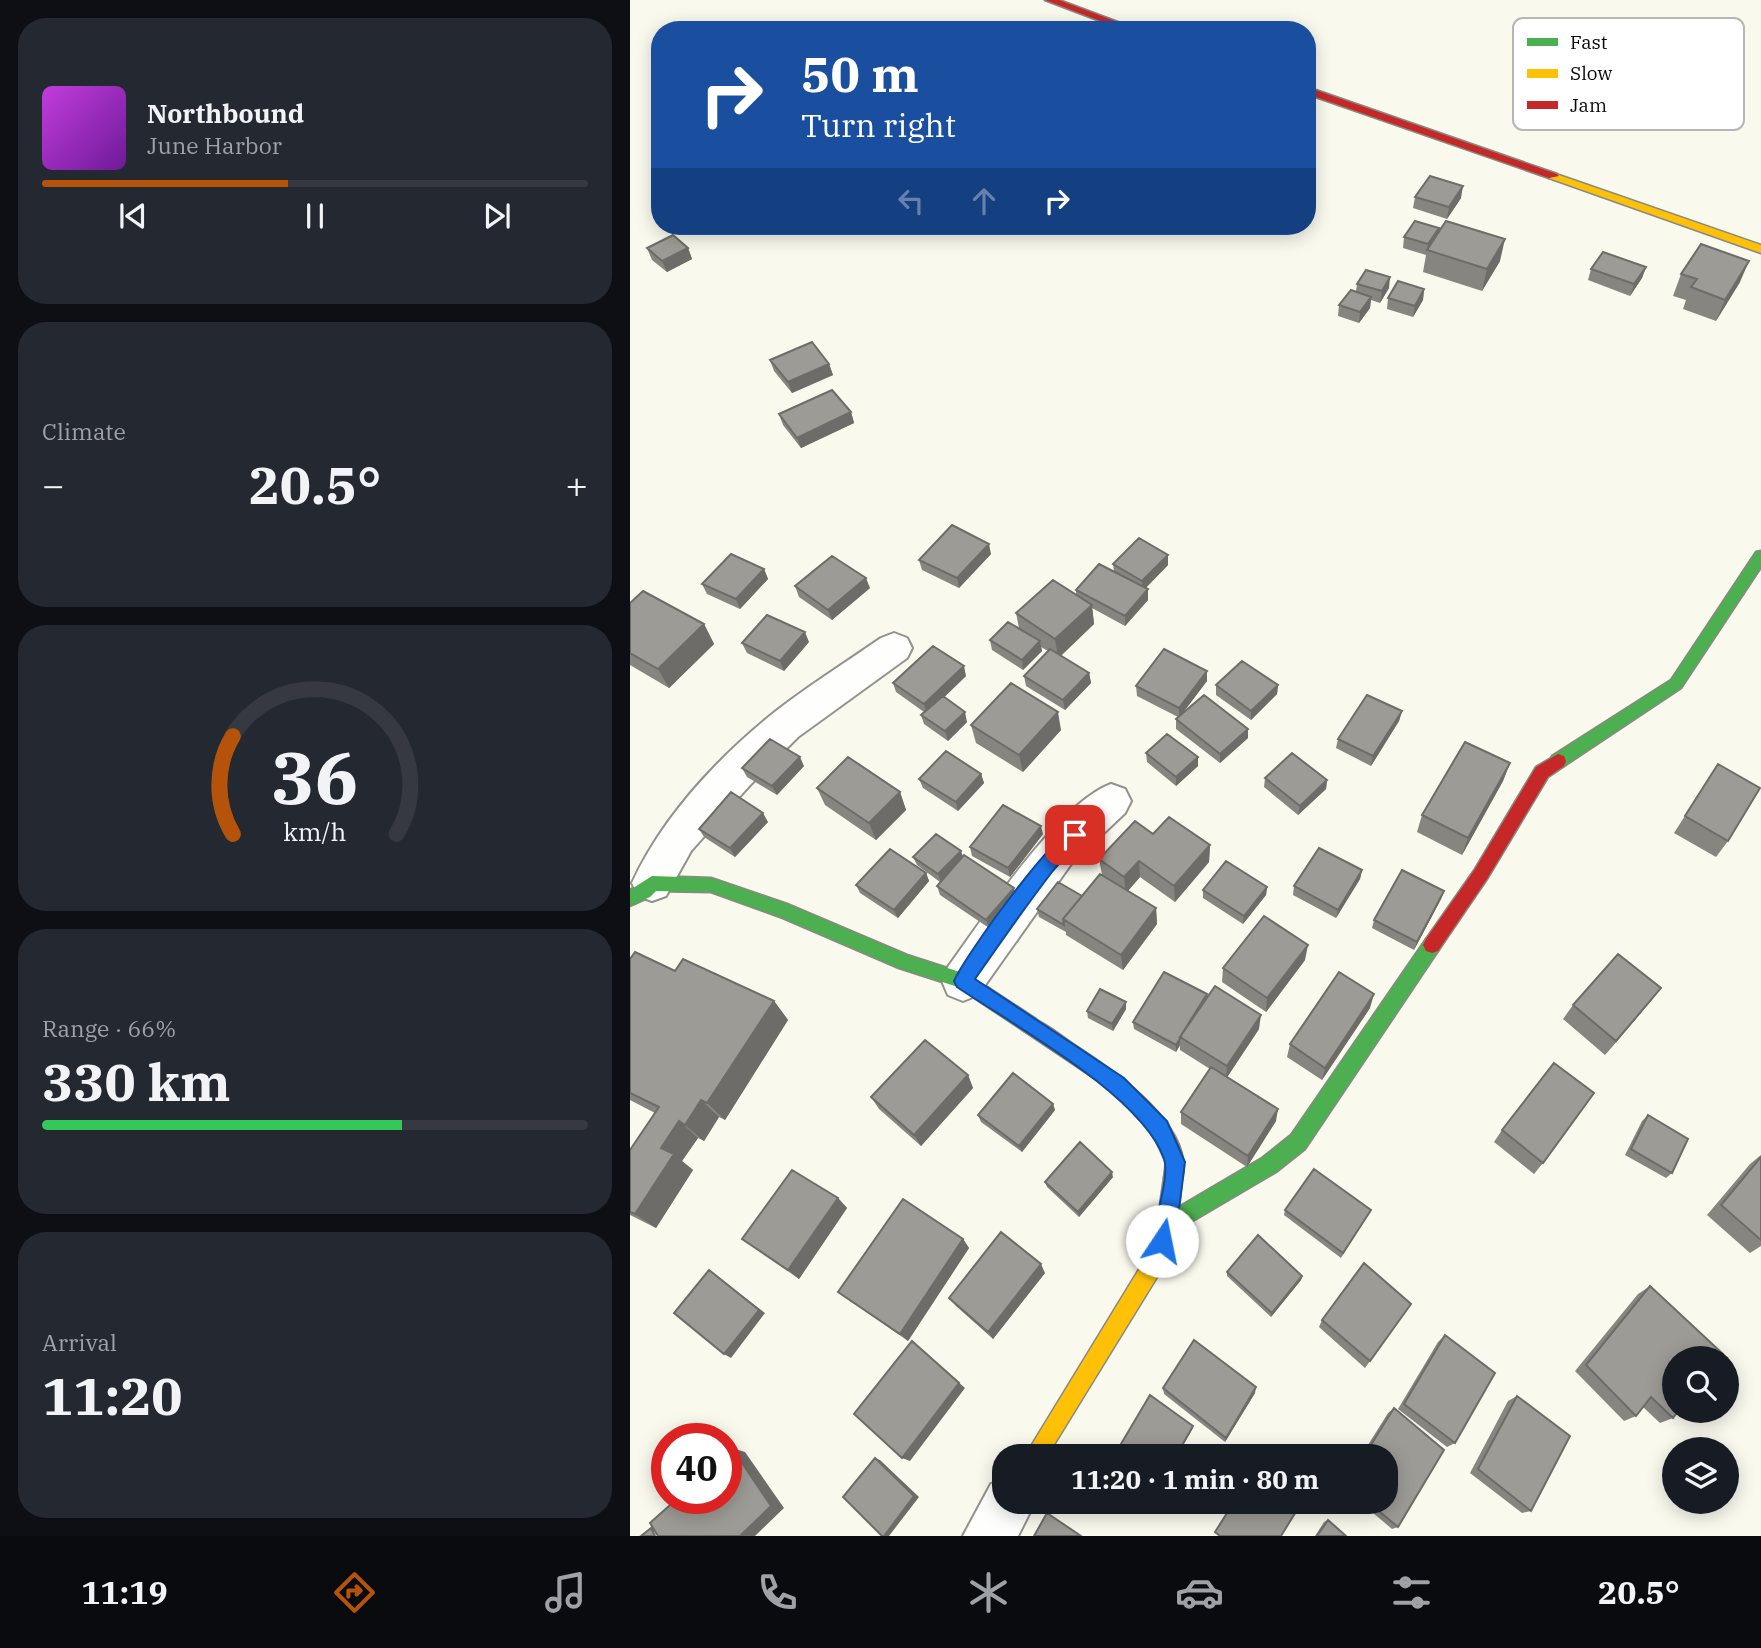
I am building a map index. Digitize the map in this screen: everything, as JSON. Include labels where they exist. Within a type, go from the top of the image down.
[{"type":"street","points":[[1050,0],[1110,21]]},
{"type":"street","points":[[1316,93],[1761,249]]},
{"type":"street","points":[[1167,1225],[1269,1165],[1298,1142],[1481,874],[1542,772],[1675,684],[1761,556]]},
{"type":"street","points":[[641,891],[677,839],[736,773],[785,726],[894,648]]},
{"type":"street","points":[[963,981],[1057,852],[1111,801]]},
{"type":"street","points":[[641,891],[711,885],[787,912],[905,962],[963,981],[1118,1084],[1160,1128],[1175,1162],[1167,1225],[1157,1257],[1042,1444]]},
{"type":"street","points":[[989,1536],[1002,1514]]},
{"type":"building","points":[[1430,176],[1463,186],[1449,207],[1415,197]]},
{"type":"building","points":[[1415,221],[1439,228],[1428,244],[1404,237]]},
{"type":"building","points":[[1446,221],[1505,239],[1487,269],[1427,250]]},
{"type":"building","points":[[673,235],[688,248],[662,261],[647,248]]},
{"type":"building","points":[[1701,244],[1749,261],[1725,300],[1691,287],[1697,279],[1681,274]]},
{"type":"building","points":[[1603,252],[1646,267],[1634,284],[1591,269]]},
{"type":"building","points":[[1366,270],[1390,277],[1382,291],[1357,284]]},
{"type":"building","points":[[1398,281],[1424,289],[1415,306],[1388,298]]},
{"type":"building","points":[[1351,290],[1371,297],[1360,312],[1339,305]]},
{"type":"building","points":[[812,342],[829,364],[788,382],[770,360]]},
{"type":"building","points":[[832,390],[851,412],[797,438],[779,414]]},
{"type":"building","points":[[952,525],[989,544],[957,578],[919,560]]},
{"type":"building","points":[[1139,538],[1168,555],[1142,581],[1113,564]]},
{"type":"building","points":[[731,554],[764,569],[736,599],[702,584]]},
{"type":"building","points":[[832,556],[866,578],[828,610],[795,586]]},
{"type":"building","points":[[1099,564],[1148,589],[1125,616],[1076,590]]},
{"type":"building","points":[[1053,580],[1092,605],[1055,639],[1016,613]]},
{"type":"building","points":[[643,591],[704,624],[658,669],[630,653],[630,603]]},
{"type":"building","points":[[767,615],[805,632],[780,661],[742,643]]},
{"type":"building","points":[[1008,622],[1040,641],[1022,660],[990,640]]},
{"type":"building","points":[[933,646],[964,666],[924,704],[893,683]]},
{"type":"building","points":[[1050,649],[1089,673],[1063,700],[1024,676]]},
{"type":"building","points":[[1164,649],[1207,671],[1179,708],[1136,686]]},
{"type":"building","points":[[1242,661],[1278,685],[1251,711],[1216,685]]},
{"type":"building","points":[[1011,683],[1058,712],[1019,755],[971,725]]},
{"type":"building","points":[[1204,695],[1248,729],[1220,754],[1176,719]]},
{"type":"building","points":[[1367,695],[1402,711],[1373,756],[1338,739]]},
{"type":"building","points":[[943,696],[965,712],[945,731],[921,715]]},
{"type":"building","points":[[1167,734],[1198,757],[1176,777],[1146,753]]},
{"type":"building","points":[[770,739],[800,757],[772,786],[742,768]]},
{"type":"building","points":[[1465,742],[1510,763],[1468,838],[1422,815]]},
{"type":"building","points":[[946,751],[981,774],[956,802],[919,779]]},
{"type":"building","points":[[1292,753],[1327,780],[1300,806],[1265,778]]},
{"type":"building","points":[[848,757],[900,792],[869,823],[817,788]]},
{"type":"building","points":[[1718,764],[1760,788],[1728,841],[1685,816]]},
{"type":"building","points":[[731,792],[763,813],[730,848],[699,829]]},
{"type":"building","points":[[1003,805],[1041,826],[1008,868],[970,847]]},
{"type":"building","points":[[1169,817],[1210,845],[1174,886],[1139,861],[1124,877],[1099,859],[1135,821],[1153,834]]},
{"type":"building","points":[[936,834],[961,851],[938,874],[913,857]]},
{"type":"building","points":[[1319,848],[1362,870],[1338,910],[1294,886]]},
{"type":"building","points":[[890,849],[926,873],[894,910],[856,885]]},
{"type":"building","points":[[964,855],[1014,888],[986,920],[937,886]]},
{"type":"building","points":[[1226,861],[1267,887],[1244,916],[1203,890]]},
{"type":"building","points":[[1402,870],[1444,891],[1417,942],[1374,920]]},
{"type":"building","points":[[1100,874],[1156,908],[1121,955],[1063,919]]},
{"type":"building","points":[[1058,882],[1082,896],[1063,919],[1064,925],[1037,909]]},
{"type":"building","points":[[1264,916],[1308,945],[1267,998],[1223,968]]},
{"type":"building","points":[[635,952],[675,971],[683,959],[774,1001],[707,1103],[701,1100],[685,1125],[679,1121],[661,1148],[674,1154],[635,1214],[630,1212],[630,1150],[659,1107],[630,1093],[630,959]]},
{"type":"building","points":[[1618,954],[1661,988],[1616,1041],[1573,1005]]},
{"type":"building","points":[[1164,972],[1207,994],[1176,1045],[1133,1022]]},
{"type":"building","points":[[1339,972],[1374,994],[1325,1068],[1290,1044]]},
{"type":"building","points":[[1215,986],[1261,1015],[1227,1066],[1180,1037]]},
{"type":"building","points":[[1100,989],[1126,1002],[1112,1024],[1087,1011]]},
{"type":"building","points":[[925,1040],[968,1075],[914,1135],[871,1097]]},
{"type":"building","points":[[1554,1063],[1594,1093],[1543,1163],[1502,1130]]},
{"type":"building","points":[[1211,1067],[1278,1109],[1248,1156],[1181,1112]]},
{"type":"building","points":[[1013,1073],[1053,1104],[1019,1146],[978,1115]]},
{"type":"building","points":[[1648,1115],[1688,1139],[1672,1173],[1631,1149]]},
{"type":"building","points":[[1080,1142],[1112,1172],[1078,1212],[1045,1182]]},
{"type":"building","points":[[1761,1157],[1761,1240],[1721,1205]]},
{"type":"building","points":[[1314,1169],[1371,1210],[1343,1253],[1285,1210]]},
{"type":"building","points":[[792,1170],[838,1198],[788,1270],[742,1239]]},
{"type":"building","points":[[903,1199],[963,1239],[900,1334],[838,1292]]},
{"type":"building","points":[[1001,1232],[1041,1264],[988,1332],[949,1298]]},
{"type":"building","points":[[1258,1235],[1302,1276],[1272,1313],[1227,1272]]},
{"type":"building","points":[[1364,1263],[1411,1304],[1370,1361],[1322,1320]]},
{"type":"building","points":[[709,1270],[759,1310],[724,1354],[674,1313]]},
{"type":"building","points":[[1650,1286],[1714,1346],[1662,1346],[1662,1408],[1651,1397],[1636,1416],[1586,1365]]},
{"type":"building","points":[[1445,1335],[1495,1373],[1455,1443],[1404,1404]]},
{"type":"building","points":[[1194,1340],[1256,1387],[1226,1438],[1163,1388]]},
{"type":"building","points":[[912,1341],[959,1383],[902,1458],[854,1414]]},
{"type":"building","points":[[1150,1395],[1193,1426],[1183,1444],[1121,1444]]},
{"type":"building","points":[[1517,1396],[1570,1436],[1531,1511],[1478,1469]]},
{"type":"building","points":[[1394,1408],[1444,1450],[1398,1527],[1382,1514],[1398,1514],[1398,1444],[1372,1444]]},
{"type":"building","points":[[875,1458],[914,1496],[884,1536],[843,1497]]},
{"type":"building","points":[[742,1463],[771,1506],[740,1536],[658,1536],[650,1523],[660,1514],[742,1514]]},
{"type":"building","points":[[1048,1514],[1081,1536],[1034,1536]]},
{"type":"building","points":[[1226,1514],[1295,1514],[1281,1536],[1220,1536],[1215,1532]]},
{"type":"building","points":[[1328,1520],[1346,1536],[1317,1536]]},
{"type":"building","points":[[651,1528],[655,1536],[641,1536]]},
{"type":"traffic: fast","points":[[1558,761],[1676,684],[1761,556]]},
{"type":"traffic: fast","points":[[630,898],[644,892],[652,883],[711,885],[787,912],[905,962],[963,981],[1030,1025]]},
{"type":"traffic: fast","points":[[1167,1225],[1269,1165],[1298,1142],[1432,945]]},
{"type":"traffic: slow","points":[[1553,176],[1761,249]]},
{"type":"traffic: slow","points":[[1042,1444],[1158,1257],[1167,1225],[1173,1178]]},
{"type":"traffic: jam","points":[[1050,0],[1109,21]]},
{"type":"traffic: jam","points":[[1316,93],[1553,176]]},
{"type":"traffic: jam","points":[[1432,945],[1481,874],[1542,772],[1558,761]]},
{"type":"traffic: jam","points":[[1030,1025],[1118,1084],[1160,1128],[1175,1162],[1173,1178]]},
{"type":"route","points":[[1075,835],[1057,852],[1017,904],[963,981],[1118,1084],[1160,1128],[1175,1162],[1167,1225],[1162,1241]]}]
